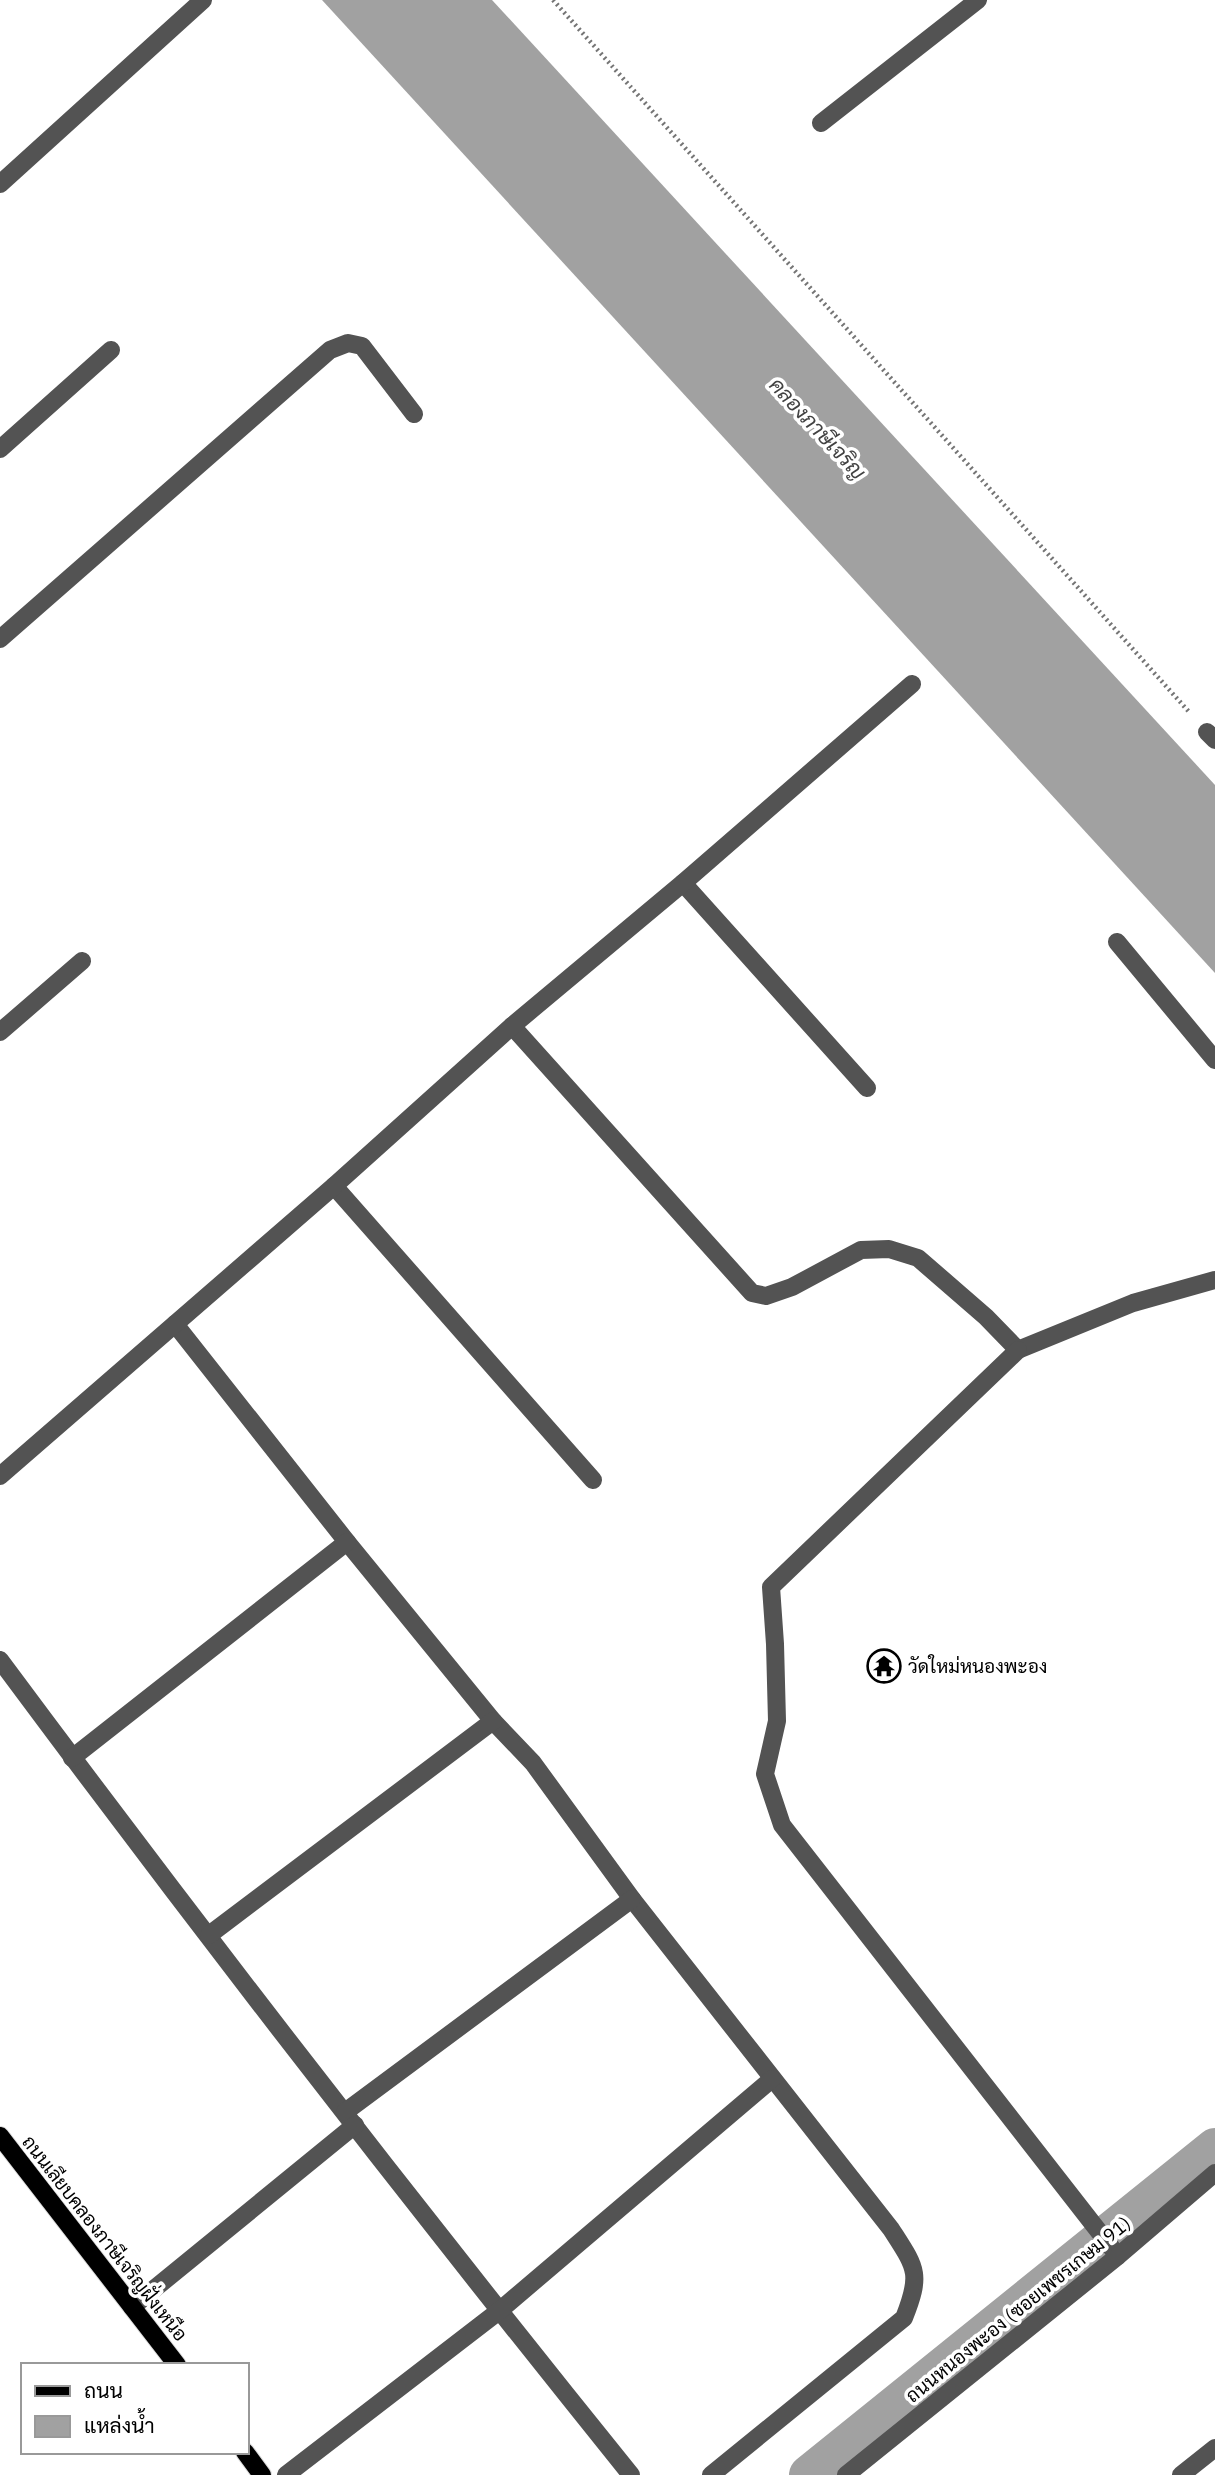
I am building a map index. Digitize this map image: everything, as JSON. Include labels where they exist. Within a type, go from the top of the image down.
[{"type":"main road","name":"ถนนเลียบคลองภาษีเจริญฝั่งเหนือ","points":[[0,2136],[175,2363]]},
{"type":"main road","points":[[246,2454],[262,2475]]},
{"type":"street","points":[[0,184],[203,0]]},
{"type":"street","points":[[821,122],[978,0]]},
{"type":"street","points":[[0,639],[330,350],[348,343],[362,346],[414,415]]},
{"type":"street","points":[[0,449],[111,350]]},
{"type":"street","points":[[0,1476],[334,1186],[512,1026],[683,883],[912,684]]},
{"type":"street","points":[[683,883],[867,1088]]},
{"type":"street","points":[[1117,942],[1215,1060]]},
{"type":"street","points":[[0,1032],[82,961]]},
{"type":"street","points":[[512,1026],[752,1293],[766,1296],[792,1287],[861,1250],[890,1249],[918,1258],[986,1317],[1018,1350]]},
{"type":"street","points":[[334,1186],[593,1480]]},
{"type":"street","points":[[1118,2256],[782,1825],[765,1774],[777,1721],[771,1587],[1018,1350],[1133,1303],[1215,1280]]},
{"type":"street","points":[[175,1324],[492,1720],[533,1763],[632,1899],[891,2229],[914,2265],[914,2294],[904,2318],[711,2475]]},
{"type":"street","points":[[72,1758],[347,1542]]},
{"type":"street","points":[[0,1661],[350,2119],[631,2475]]},
{"type":"street","points":[[208,1935],[492,1720]]},
{"type":"street","points":[[132,2307],[350,2119],[632,1899]]},
{"type":"street","points":[[286,2475],[499,2311],[772,2079]]},
{"type":"street","name":"ถนนหนองพะอง (ซอยเพชรเกษม 91)","points":[[846,2475],[1118,2256],[1215,2173]]},
{"type":"street","points":[[1181,2475],[1215,2448]]},
{"type":"path","points":[[553,0],[1211,736]]},
{"type":"water","name":"คลองภาษีเจริญ","points":[[322,0],[492,0],[1215,785],[1215,973]]},
{"type":"waterway","points":[[809,2475],[1215,2148]]},
{"type":"place","name":"วัดใหม่หนองพะอง","points":[[884,1666]]}]
